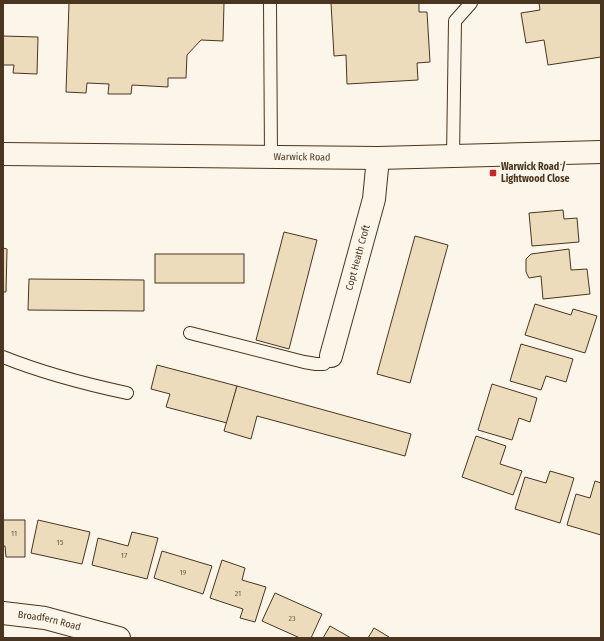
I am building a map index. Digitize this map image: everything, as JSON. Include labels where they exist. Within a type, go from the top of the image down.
[{"type":"main road","name":"Warwick Road","points":[[3,154],[378,158],[601,152]]},
{"type":"main road","name":"Copt Heath Croft","points":[[331,356],[374,200],[378,158]]},
{"type":"main road","name":"Broadfern Road","points":[[3,613],[45,618],[119,638]]},
{"type":"lane","points":[[270,3],[271,157]]},
{"type":"lane","points":[[453,157],[456,21],[471,3]]},
{"type":"lane","points":[[190,333],[316,364],[324,364],[331,356]]},
{"type":"lane","points":[[3,357],[30,367],[127,393]]},
{"type":"building","points":[[69,3],[224,3],[223,41],[201,40],[187,55],[186,78],[168,78],[168,87],[132,85],[131,94],[108,94],[109,84],[87,83],[86,93],[66,92]]},
{"type":"building","points":[[331,3],[419,3],[419,12],[427,12],[430,62],[417,63],[418,80],[347,84],[346,55],[334,56]]},
{"type":"building","points":[[539,3],[601,3],[601,57],[548,65],[544,40],[526,43],[521,13],[540,10]]},
{"type":"building","points":[[3,36],[38,37],[37,74],[13,73],[14,65],[3,65]]},
{"type":"building","points":[[563,210],[564,219],[577,218],[579,242],[532,246],[529,213]]},
{"type":"building","points":[[284,232],[317,240],[289,349],[256,340]]},
{"type":"building","points":[[415,236],[448,245],[410,383],[377,374]]},
{"type":"building","points":[[3,248],[7,249],[6,292],[3,292]]},
{"type":"building","points":[[569,249],[571,270],[587,269],[590,294],[543,299],[541,276],[529,278],[526,272],[526,259],[531,254]]},
{"type":"building","points":[[155,254],[244,254],[244,283],[155,283]]},
{"type":"building","points":[[29,279],[144,280],[144,311],[28,310]]},
{"type":"building","points":[[535,304],[571,315],[573,309],[597,316],[585,353],[525,335]]},
{"type":"building","points":[[521,344],[573,359],[566,382],[546,376],[541,390],[510,381]]},
{"type":"building","points":[[157,365],[237,386],[227,423],[166,407],[170,394],[151,389]]},
{"type":"building","points":[[492,384],[537,398],[530,422],[519,418],[512,440],[478,430]]},
{"type":"building","points":[[237,386],[411,434],[405,456],[257,416],[251,439],[224,431]]},
{"type":"building","points":[[476,436],[506,446],[500,464],[522,471],[513,495],[462,477]]},
{"type":"building","points":[[550,471],[574,478],[560,523],[515,509],[525,477],[546,483]]},
{"type":"building","points":[[595,481],[601,483],[601,535],[567,525],[576,494],[590,498]]},
{"type":"building","points":[[3,520],[25,520],[25,557],[6,557],[5,546],[3,546]]},
{"type":"building","points":[[38,520],[90,532],[82,564],[31,553]]},
{"type":"building","points":[[132,532],[158,538],[147,579],[92,565],[98,538],[128,546]]},
{"type":"building","points":[[162,551],[212,566],[203,594],[154,578]]},
{"type":"building","points":[[222,560],[245,568],[242,580],[266,587],[255,622],[240,618],[243,609],[210,598]]},
{"type":"building","points":[[275,593],[322,614],[311,638],[300,638],[262,621]]},
{"type":"building","points":[[330,626],[351,638],[323,638]]},
{"type":"building","points":[[374,628],[389,637],[368,638]]},
{"type":"place","name":"Warwick Road / Lightwood Close","points":[[493,173]]}]
